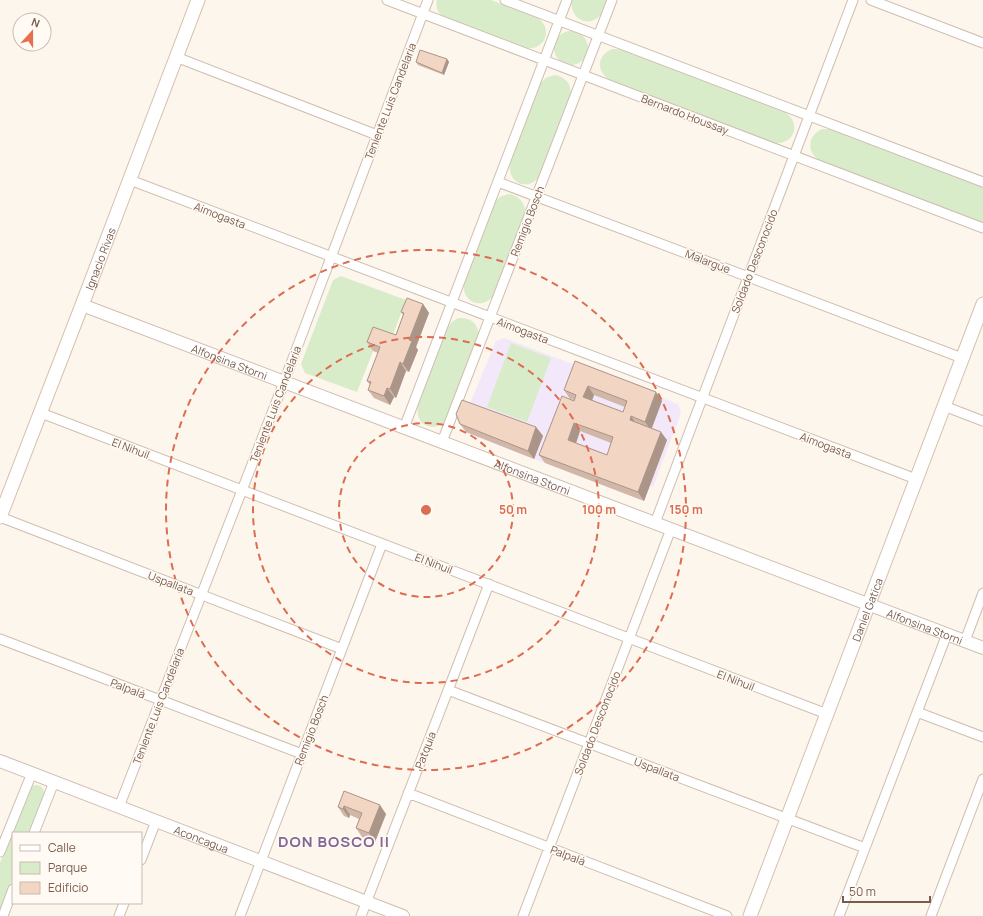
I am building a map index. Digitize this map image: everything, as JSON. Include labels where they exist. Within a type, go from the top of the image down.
[{"type":"main road","name":"Ignacio Rivas","points":[[0,517],[198,0]]},
{"type":"main road","name":"Daniel Gatica","points":[[750,916],[983,304]]},
{"type":"street","name":"Bernardo Houssay","points":[[387,0],[983,228]]},
{"type":"street","name":"Teniente Luis Candelaria","points":[[119,807],[284,382],[428,0]]},
{"type":"street","points":[[505,0],[983,182]]},
{"type":"street","points":[[404,428],[567,0]]},
{"type":"street","name":"Remigio Bosch","points":[[442,442],[612,0]]},
{"type":"street","name":"Soldado Desconocido","points":[[654,523],[853,0]]},
{"type":"street","points":[[871,0],[983,43]]},
{"type":"street","points":[[176,57],[377,135]]},
{"type":"street","name":"Aimogasta","points":[[130,180],[916,479]]},
{"type":"street","name":"Malargüe","points":[[498,182],[962,358]]},
{"type":"street","name":"Alfonsina Storni","points":[[82,305],[983,648]]},
{"type":"street","points":[[944,406],[983,421]]},
{"type":"street","name":"El Nihuil","points":[[41,413],[827,714]]},
{"type":"street","name":"Uspallata","points":[[0,517],[342,649]]},
{"type":"street","name":"Soldado Desconocido","points":[[523,916],[671,529]]},
{"type":"street","name":"Remigio Bosch","points":[[240,916],[382,544]]},
{"type":"street","name":"Patquia","points":[[361,916],[489,584]]},
{"type":"street","points":[[965,641],[983,593]]},
{"type":"street","points":[[839,916],[947,634]]},
{"type":"street","name":"Palpalá","points":[[0,639],[302,754]]},
{"type":"street","name":"Uspallata","points":[[448,690],[865,848]]},
{"type":"street","points":[[917,712],[983,737]]},
{"type":"street","name":"Aconcagua","points":[[0,761],[403,916]]},
{"type":"street","points":[[0,852],[32,773]]},
{"type":"street","points":[[931,916],[983,779]]},
{"type":"street","points":[[34,832],[54,782]]},
{"type":"street","name":"Palpalá","points":[[408,793],[727,916]]},
{"type":"street","points":[[142,857],[156,821]]},
{"type":"street","points":[[3,916],[12,892]]},
{"type":"street","points":[[119,916],[124,904]]},
{"type":"shaded area","points":[[504,338],[678,404],[681,413],[653,487],[650,486],[644,501],[466,433],[462,423],[496,341]]},
{"type":"green space","points":[[437,0],[491,0],[536,17],[545,27],[545,38],[542,43],[537,46],[524,48],[442,16],[437,9]]},
{"type":"green space","points":[[572,0],[608,0],[604,11],[596,19],[586,21],[581,20],[575,14]]},
{"type":"green space","points":[[571,31],[583,36],[588,48],[583,60],[571,65],[559,60],[554,48],[559,36]]},
{"type":"green space","points":[[612,49],[622,50],[784,111],[790,116],[793,122],[793,133],[786,141],[772,143],[611,81],[603,73],[600,64],[603,56]]},
{"type":"green space","points":[[556,75],[566,80],[570,86],[570,98],[541,174],[531,183],[520,183],[512,176],[510,162],[539,86],[546,78]]},
{"type":"green space","points":[[822,129],[833,130],[983,187],[983,223],[821,161],[813,154],[810,145],[813,136]]},
{"type":"green space","points":[[510,194],[521,200],[526,212],[495,293],[485,302],[474,302],[466,295],[464,281],[493,205],[500,197]]},
{"type":"green space","points":[[341,276],[406,300],[391,340],[379,336],[357,392],[305,373],[301,364],[333,280]]},
{"type":"green space","points":[[458,318],[467,319],[473,322],[477,328],[479,336],[446,422],[435,427],[425,425],[421,422],[417,412],[418,405],[447,329],[452,322]]},
{"type":"green space","points":[[511,343],[551,358],[527,422],[487,407]]},
{"type":"green space","points":[[35,785],[42,788],[44,791],[44,796],[30,832],[12,832],[12,880],[0,911],[0,863],[28,789]]},
{"type":"building","points":[[420,50],[447,59],[442,73],[416,62]]},
{"type":"building","points":[[407,298],[423,304],[409,340],[412,341],[403,364],[400,362],[390,389],[387,388],[384,396],[368,390],[371,382],[367,381],[380,347],[367,342],[373,327],[396,335],[404,313],[401,312]]},
{"type":"building","points":[[575,361],[656,392],[645,422],[631,416],[630,420],[661,432],[638,492],[539,455],[562,396],[574,401],[576,395],[564,390]],"holes":[[[588,386],[627,401],[623,412],[583,397]],[[574,423],[613,437],[607,455],[568,440]]]},
{"type":"building","points":[[462,400],[536,427],[528,451],[460,424],[456,414]]},
{"type":"building","points":[[344,791],[380,805],[369,833],[356,828],[362,813],[344,806],[343,809],[338,807]]},
{"type":"district","name":"DON BOSCO II","points":[[334,841]]}]
